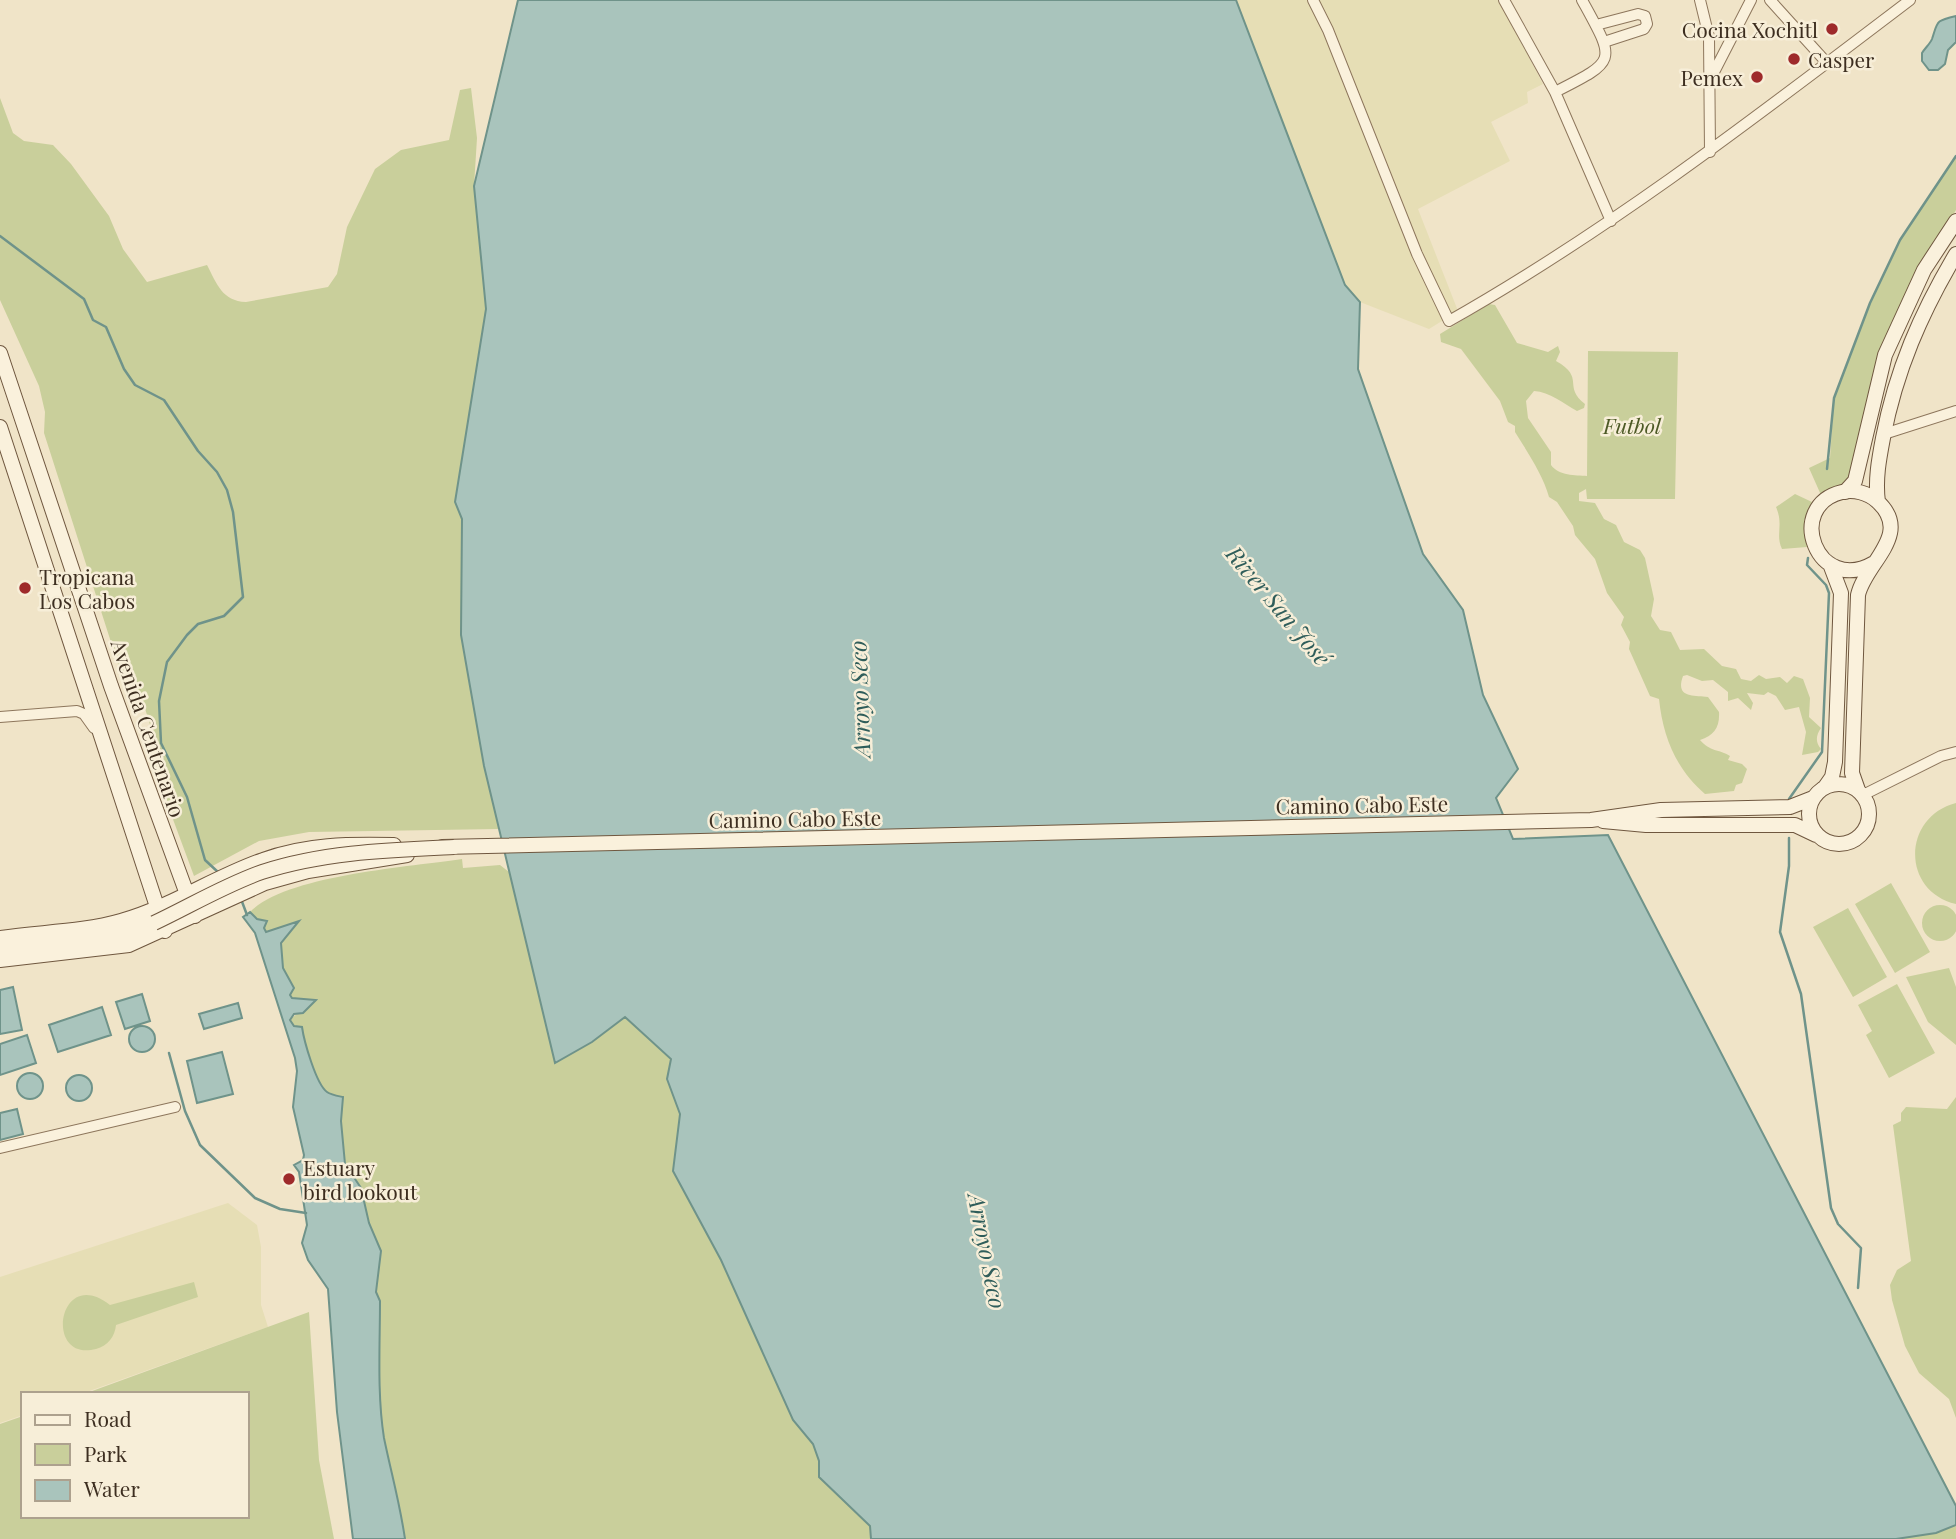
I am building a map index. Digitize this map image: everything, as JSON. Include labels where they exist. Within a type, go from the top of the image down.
[{"type":"main road","points":[[1845,492],[1865,494],[1878,502],[1887,514],[1891,529],[1888,544],[1874,562],[1858,595],[1852,773],[1869,807],[1869,821],[1858,838],[1839,845],[1826,842],[1816,835],[1809,820],[1813,798],[1832,777],[1835,762],[1840,593],[1830,564],[1815,547],[1812,524],[1822,504],[1845,492],[1855,481],[1885,355],[1920,279],[1956,221]]},
{"type":"main road","points":[[1878,502],[1877,475],[1892,391],[1913,334],[1956,254]]},
{"type":"main road","name":"Avenida Centenario","points":[[0,354],[111,687],[195,916]]},
{"type":"main road","points":[[0,427],[111,760],[157,908],[160,927]]},
{"type":"main road","points":[[1830,564],[1852,570],[1874,562]]},
{"type":"main road","points":[[1825,787],[1846,785],[1860,793]]},
{"type":"main road","name":"Camino Cabo Este","points":[[1591,820],[1661,810],[1790,807],[1813,798]]},
{"type":"main road","name":"Camino Cabo Este","points":[[0,947],[111,936],[160,927],[253,876],[290,864],[354,854],[454,847],[1591,820],[1646,825],[1790,825],[1805,828],[1816,835]]},
{"type":"main road","points":[[0,938],[113,923],[157,908],[262,860],[316,846],[454,847]]},
{"type":"main road","points":[[0,960],[116,948],[160,927],[195,916],[255,887],[301,873],[454,847]]},
{"type":"street","points":[[1313,0],[1328,30],[1417,254],[1449,321],[1516,283],[1611,221],[1710,152],[1910,0]]},
{"type":"street","points":[[1504,0],[1555,92],[1611,221]]},
{"type":"street","points":[[1555,92],[1602,65],[1606,56],[1604,42],[1582,0]]},
{"type":"street","points":[[1700,0],[1709,37],[1710,152]]},
{"type":"street","points":[[1710,79],[1751,0]]},
{"type":"street","points":[[1770,0],[1827,63]]},
{"type":"street","points":[[1596,26],[1639,14],[1645,16],[1647,24],[1644,29],[1604,42]]},
{"type":"street","points":[[1884,434],[1956,411]]},
{"type":"street","points":[[0,717],[77,711],[84,714],[111,760]]},
{"type":"street","points":[[1860,793],[1941,756],[1956,752]]},
{"type":"street","points":[[0,1148],[176,1107]]},
{"type":"shaded area","points":[[1236,0],[1499,0],[1543,84],[1527,92],[1528,103],[1491,122],[1510,161],[1418,209],[1458,311],[1429,329],[1360,302],[1345,285]]},
{"type":"shaded area","points":[[228,1203],[257,1225],[261,1247],[261,1305],[268,1327],[87,1392],[21,1392],[21,1416],[0,1423],[0,1277]]},
{"type":"green space","points":[[471,88],[477,138],[474,186],[486,309],[455,502],[462,519],[461,635],[484,766],[499,829],[309,832],[259,841],[194,876],[161,787],[163,767],[143,702],[126,689],[44,433],[45,412],[39,386],[0,300],[0,98],[13,133],[24,141],[53,145],[71,164],[109,216],[123,249],[147,282],[207,265],[217,285],[226,295],[246,302],[328,287],[337,274],[347,227],[375,169],[401,150],[449,140],[460,90]]},
{"type":"green space","points":[[1956,156],[1956,210],[1906,292],[1887,337],[1866,404],[1854,472],[1845,484],[1821,495],[1809,468],[1830,458],[1834,398],[1870,303],[1900,240]]},
{"type":"green space","name":"Futbol","points":[[1489,304],[1495,305],[1517,343],[1548,352],[1558,346],[1560,352],[1556,361],[1570,372],[1575,392],[1585,404],[1584,408],[1577,411],[1551,396],[1534,391],[1526,401],[1528,418],[1551,452],[1551,465],[1563,473],[1587,476],[1588,351],[1678,352],[1675,499],[1587,499],[1586,489],[1579,493],[1579,501],[1595,503],[1604,519],[1616,525],[1624,542],[1640,550],[1645,558],[1654,599],[1651,616],[1660,630],[1671,632],[1680,650],[1704,649],[1722,666],[1736,669],[1741,679],[1751,681],[1759,675],[1766,679],[1780,677],[1787,683],[1794,676],[1803,679],[1810,698],[1809,717],[1821,728],[1817,738],[1821,749],[1818,752],[1802,755],[1806,732],[1799,707],[1785,710],[1776,696],[1768,692],[1764,695],[1747,693],[1753,703],[1751,710],[1738,698],[1728,701],[1728,692],[1713,680],[1702,681],[1687,675],[1683,676],[1681,683],[1683,692],[1708,697],[1719,712],[1715,730],[1700,740],[1707,747],[1730,756],[1728,760],[1742,764],[1747,769],[1742,783],[1736,785],[1734,791],[1705,794],[1686,774],[1668,739],[1659,699],[1650,696],[1621,625],[1624,617],[1607,593],[1595,559],[1575,535],[1573,526],[1557,502],[1549,497],[1539,472],[1515,432],[1515,426],[1508,422],[1500,401],[1461,349],[1441,342],[1440,334]]},
{"type":"green space","points":[[1795,494],[1812,502],[1804,521],[1807,547],[1782,549],[1776,507]]},
{"type":"green space","points":[[1956,803],[1956,904],[1938,897],[1925,885],[1915,854],[1925,823],[1938,811]]},
{"type":"green space","points":[[1608,835],[1956,1506],[1956,1539],[405,1539],[384,1438],[380,1404],[380,1301],[376,1292],[381,1251],[369,1223],[361,1188],[345,1164],[341,1121],[343,1097],[329,1093],[323,1087],[311,1062],[302,1028],[294,1026],[289,1020],[316,1000],[292,998],[290,995],[294,988],[283,968],[281,943],[298,922],[266,932],[250,912],[267,899],[319,881],[462,859],[463,868],[500,865],[509,872],[555,1063],[592,1042],[625,1017],[671,1059],[667,1079],[680,1113],[673,1171],[721,1260],[775,1378],[1491,840]]},
{"type":"green space","points":[[1891,883],[1930,952],[1895,973],[1855,904]]},
{"type":"green space","points":[[1940,905],[1953,910],[1957,916],[1957,930],[1953,936],[1940,941],[1927,936],[1922,923],[1927,910]]},
{"type":"green space","points":[[1848,908],[1887,977],[1853,997],[1813,927]]},
{"type":"green space","points":[[1949,968],[1956,987],[1956,1045],[1928,1022],[1906,977]]},
{"type":"green space","points":[[1897,984],[1935,1053],[1889,1078],[1866,1035],[1872,1031],[1858,1005]]},
{"type":"green space","points":[[1956,1097],[1956,1418],[1949,1399],[1919,1373],[1905,1346],[1890,1285],[1897,1270],[1911,1261],[1893,1125],[1901,1121],[1901,1113],[1906,1107],[1947,1109]]},
{"type":"green space","points":[[194,1282],[198,1297],[116,1325],[110,1340],[100,1348],[79,1349],[69,1342],[63,1330],[69,1305],[78,1297],[92,1296],[110,1305]]},
{"type":"green space","points":[[309,1312],[319,1460],[334,1539],[0,1539],[0,1424],[21,1417],[21,1518],[248,1518],[248,1392],[89,1392]]},
{"type":"water","points":[[518,0],[1236,0],[1345,285],[1360,302],[1358,369],[1423,554],[1463,610],[1483,695],[1518,769],[1496,798],[1513,839],[1608,835],[1956,1506],[1956,1525],[1936,1533],[1896,1539],[871,1539],[870,1526],[819,1477],[819,1461],[813,1444],[793,1420],[721,1260],[673,1171],[680,1114],[667,1079],[671,1059],[625,1017],[592,1042],[555,1063],[484,766],[461,635],[462,519],[455,502],[486,309],[474,186]]},
{"type":"water","points":[[1956,16],[1956,42],[1948,50],[1945,64],[1938,70],[1929,70],[1922,61],[1922,53],[1931,41],[1938,23]]},
{"type":"water","points":[[250,912],[257,919],[267,921],[264,928],[266,932],[299,921],[281,943],[283,968],[294,988],[290,995],[292,998],[316,1000],[303,1013],[294,1014],[290,1020],[294,1026],[302,1027],[311,1062],[323,1087],[329,1093],[343,1097],[341,1121],[345,1164],[361,1188],[369,1223],[381,1251],[376,1292],[380,1301],[380,1404],[384,1438],[405,1539],[353,1539],[337,1412],[328,1289],[308,1260],[302,1243],[307,1225],[299,1172],[294,1165],[303,1160],[304,1155],[293,1107],[297,1071],[295,1058],[255,933],[243,917]]},
{"type":"water","points":[[13,987],[22,1030],[0,1034],[0,990]]},
{"type":"water","points":[[142,994],[150,1021],[125,1029],[116,1002]]},
{"type":"water","points":[[238,1003],[242,1018],[204,1029],[199,1014]]},
{"type":"water","points":[[102,1007],[111,1035],[58,1052],[49,1025]]},
{"type":"water","points":[[142,1026],[151,1030],[155,1039],[151,1048],[142,1052],[133,1048],[129,1039],[133,1030]]},
{"type":"water","points":[[27,1035],[36,1063],[0,1075],[0,1044]]},
{"type":"water","points":[[222,1052],[233,1094],[197,1103],[187,1061]]},
{"type":"water","points":[[30,1073],[39,1077],[43,1086],[39,1095],[30,1099],[21,1095],[17,1086],[21,1077]]},
{"type":"water","points":[[79,1075],[88,1079],[92,1088],[88,1097],[79,1101],[70,1097],[66,1088],[70,1079]]},
{"type":"water","points":[[17,1109],[23,1134],[0,1140],[0,1113]]},
{"type":"waterway","points":[[1827,469],[1834,398],[1870,303],[1900,240],[1956,156]]},
{"type":"waterway","points":[[0,236],[84,299],[93,320],[106,327],[124,369],[135,385],[164,400],[198,451],[217,472],[227,490],[233,512],[243,597],[224,616],[198,624],[187,635],[167,662],[159,701],[161,743],[187,797],[205,860],[219,873]]},
{"type":"waterway","points":[[1789,799],[1822,752],[1829,593],[1826,585],[1807,565],[1808,558]]},
{"type":"waterway","points":[[1789,838],[1789,866],[1780,932],[1801,994],[1831,1208],[1838,1224],[1861,1248],[1858,1288]]},
{"type":"waterway","points":[[241,899],[247,915]]},
{"type":"waterway","points":[[169,1053],[185,1111],[200,1145],[255,1198],[280,1209],[306,1213]]},
{"type":"place","name":"Cocina Xochitl","points":[[1832,29]]},
{"type":"place","name":"Casper","points":[[1794,59]]},
{"type":"place","name":"Pemex","points":[[1757,77]]},
{"type":"place","name":"Tropicana Los Cabos","points":[[25,588]]},
{"type":"place","name":"Estuary bird lookout","points":[[289,1179]]},
{"type":"water label","name":"River San José","points":[[1279,605]]},
{"type":"water label","name":"Arroyo Seco","points":[[859,699]]},
{"type":"water label","name":"Arroyo Seco","points":[[988,1251]]}]
